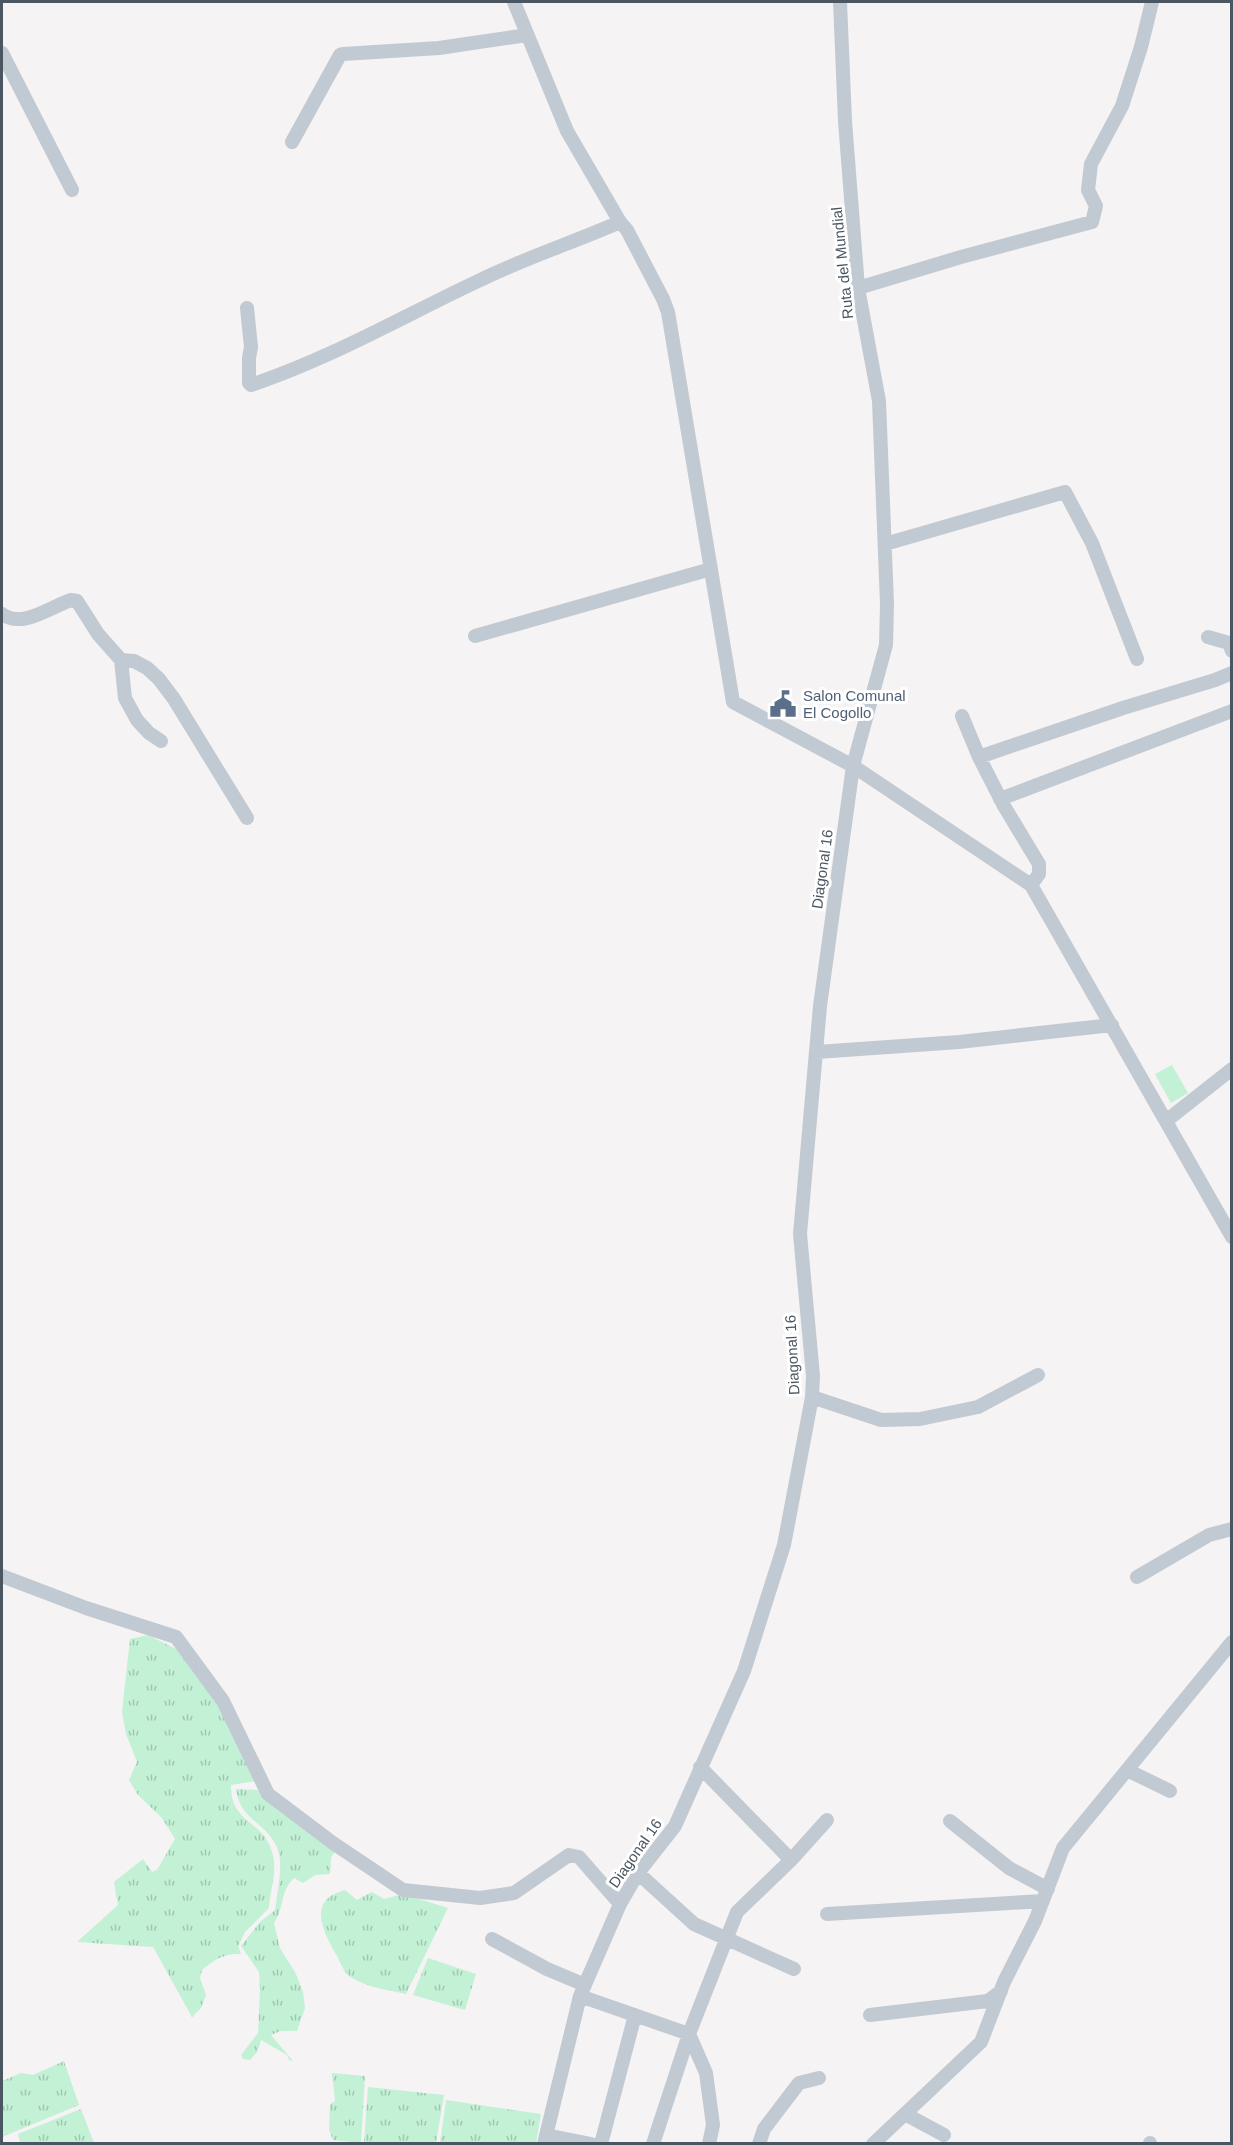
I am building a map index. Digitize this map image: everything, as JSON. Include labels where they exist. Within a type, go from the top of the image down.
[{"type":"street","points":[[514,2],[567,131],[620,222],[627,230],[668,312],[733,702],[853,766],[1031,885],[1232,1237]]},
{"type":"street","name":"Ruta del Mundial","points":[[840,2],[845,121],[858,288],[879,401],[884,519]]},
{"type":"street","points":[[858,288],[961,257],[1092,222],[1096,206],[1088,190],[1091,164],[1122,106],[1141,47],[1152,2]]},
{"type":"street","points":[[292,142],[343,54],[439,48],[527,35]]},
{"type":"street","points":[[2,53],[72,190]]},
{"type":"street","points":[[247,308],[250,325],[249,383],[251,385],[379,331],[477,281],[620,222]]},
{"type":"street","points":[[885,544],[1065,492],[1092,543],[1137,659]]},
{"type":"street","name":"Diagonal 16","points":[[545,2139],[582,1990],[620,1904],[638,1873],[675,1826],[700,1767],[710,1751],[744,1671],[784,1545],[812,1396],[813,1376],[800,1234],[820,1006],[853,766],[886,645],[884,519]]},
{"type":"street","points":[[475,636],[711,569]]},
{"type":"street","points":[[2,614],[15,620],[25,619],[74,600],[98,634],[121,660],[124,698],[137,720],[149,733],[161,741]]},
{"type":"street","points":[[1208,637],[1230,643],[1232,651]]},
{"type":"street","points":[[121,660],[134,661],[147,668],[159,680],[174,699],[247,818]]},
{"type":"street","points":[[979,757],[1034,736],[1215,681],[1232,673]]},
{"type":"street","points":[[1000,799],[1232,711]]},
{"type":"street","points":[[962,716],[1000,799],[1039,864],[1039,874],[1031,885]]},
{"type":"street","points":[[817,1052],[959,1042],[1112,1025]]},
{"type":"street","points":[[1167,1121],[1232,1069]]},
{"type":"street","points":[[812,1396],[881,1420],[920,1419],[978,1407],[1038,1375]]},
{"type":"street","points":[[1137,1577],[1209,1535],[1232,1529]]},
{"type":"street","points":[[2,1576],[86,1608],[176,1637],[223,1701],[268,1794],[333,1843],[403,1890],[480,1898],[514,1893],[569,1855],[579,1857],[620,1904]]},
{"type":"street","points":[[873,2144],[981,2042],[1001,1991],[1035,1921],[1064,1848],[1232,1641]]},
{"type":"street","points":[[700,1767],[790,1860]]},
{"type":"street","points":[[1127,1770],[1170,1791]]},
{"type":"street","points":[[653,2144],[689,2034],[737,1912],[827,1820]]},
{"type":"street","points":[[950,1821],[1045,1895]]},
{"type":"street","points":[[638,1873],[694,1924],[794,1969]]},
{"type":"street","points":[[827,1914],[1045,1895]]},
{"type":"street","points":[[492,1939],[582,1990],[635,2015],[689,2034],[706,2073],[713,2125],[709,2144]]},
{"type":"street","points":[[870,2016],[988,2001],[1001,1991]]},
{"type":"street","points":[[601,2144],[635,2015]]},
{"type":"street","points":[[759,2144],[764,2129],[799,2083],[819,2078]]},
{"type":"street","points":[[904,2114],[944,2135]]},
{"type":"street","points":[[545,2139],[591,2144]]},
{"type":"green space","points":[[1172,1065],[1188,1093],[1171,1103],[1155,1074]]},
{"type":"green space","points":[[148,1635],[176,1649],[211,1694],[228,1723],[256,1781],[231,1785],[232,1797],[241,1814],[267,1840],[274,1864],[269,1908],[245,1932],[238,1946],[241,1954],[220,1958],[202,1970],[200,1978],[206,1995],[201,2008],[192,2017],[153,1947],[77,1942],[118,1905],[114,1882],[143,1859],[152,1872],[157,1870],[175,1839],[162,1818],[138,1795],[129,1780],[137,1762],[126,1734],[122,1712],[130,1639]]},
{"type":"green space","points":[[236,1789],[260,1790],[336,1851],[331,1857],[330,1874],[315,1875],[303,1883],[294,1878],[286,1889],[274,1923],[280,1948],[296,1974],[303,1992],[305,2008],[297,2031],[281,2031],[271,2035],[293,2061],[261,2040],[257,2052],[250,2060],[243,2059],[241,2055],[258,2033],[260,1990],[259,1972],[241,1946],[260,1922],[275,1910],[280,1859],[271,1837],[242,1807]]},
{"type":"green space","points":[[345,1890],[357,1900],[372,1892],[384,1899],[403,1894],[448,1908],[406,1994],[362,1983],[349,1976],[344,1969],[327,1937],[321,1918],[325,1901]]},
{"type":"green space","points":[[428,1958],[476,1974],[465,2010],[413,1995]]},
{"type":"green space","points":[[64,2061],[79,2105],[2,2137],[2,2081],[21,2073],[33,2075]]},
{"type":"green space","points":[[332,2073],[365,2076],[361,2143],[333,2140],[329,2130],[330,2104],[335,2101]]},
{"type":"green space","points":[[368,2087],[444,2095],[436,2143],[364,2142]]},
{"type":"green space","points":[[446,2100],[541,2114],[536,2143],[440,2143]]},
{"type":"green space","points":[[81,2109],[94,2143],[20,2143],[18,2134]]},
{"type":"place","name":"Salon Comunal El Cogollo","points":[[783,704]]}]
